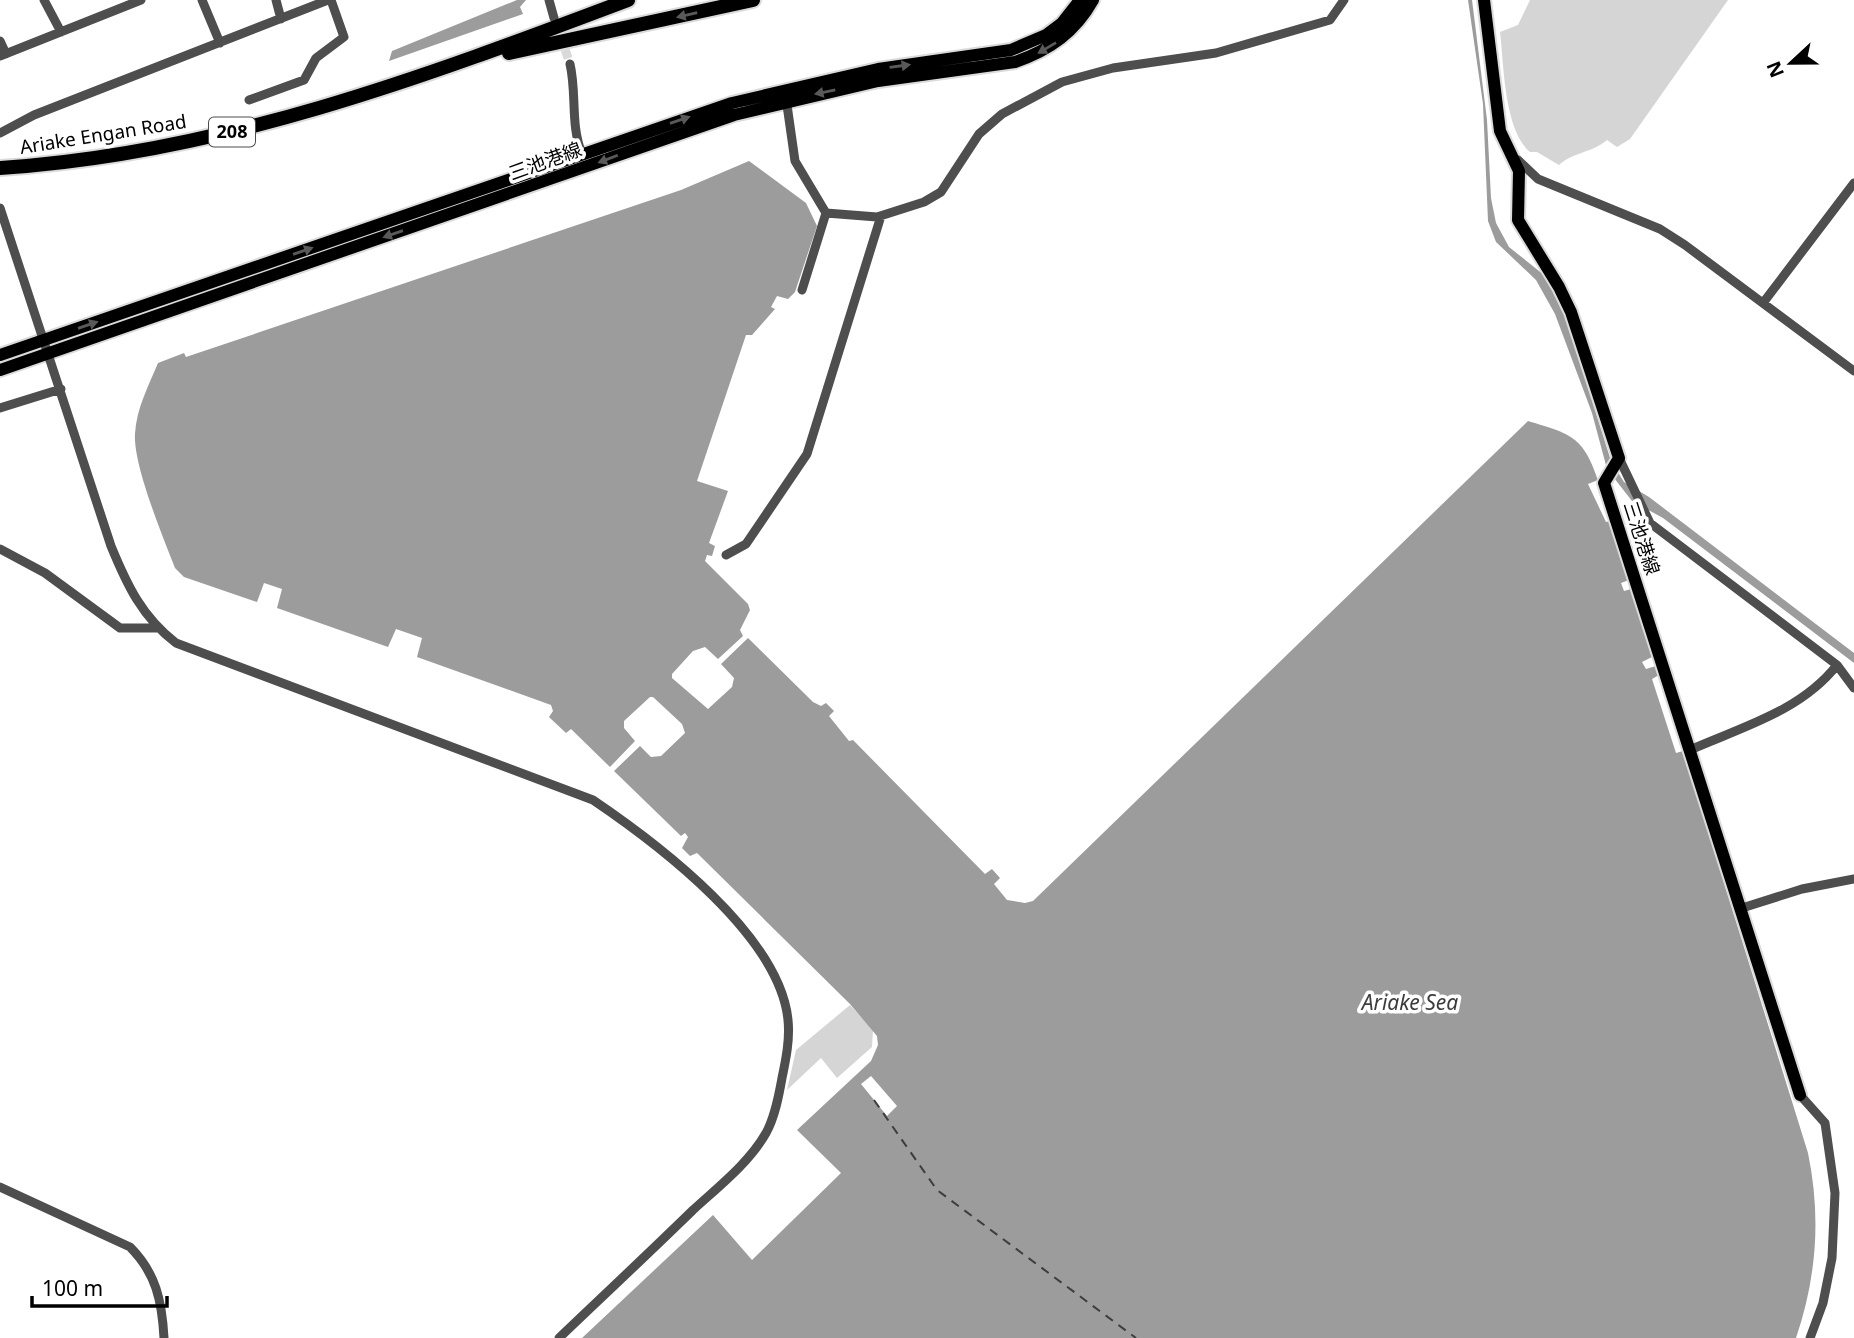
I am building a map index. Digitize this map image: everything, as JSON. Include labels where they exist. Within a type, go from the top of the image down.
[{"type":"highway","name":"208","points":[[453,67],[628,0]]},
{"type":"highway","name":"208","points":[[453,67],[754,0]]},
{"type":"highway","name":"Ariake Engan Road","points":[[2,168],[115,155],[226,134],[348,101],[453,67]]},
{"type":"main road","name":"三池港線","points":[[0,355],[684,118],[785,95],[878,69],[1011,50],[1046,35],[1062,23],[1080,0]]},
{"type":"main road","name":"三池港線","points":[[0,370],[785,95],[1015,62],[1034,55],[1068,34],[1082,19],[1093,0]]},
{"type":"main road","name":"三池港線","points":[[1484,0],[1500,131],[1514,155],[1519,171],[1518,220],[1571,312],[1614,467],[1604,483],[1800,1096]]},
{"type":"street","points":[[44,0],[61,32]]},
{"type":"street","points":[[0,41],[3,55],[141,0]]},
{"type":"street","points":[[202,0],[220,43]]},
{"type":"street","points":[[276,0],[281,19]]},
{"type":"street","points":[[0,133],[43,111],[330,0],[344,37],[316,58],[304,80],[248,100]]},
{"type":"street","points":[[549,0],[554,18]]},
{"type":"street","points":[[826,214],[881,216],[924,202],[941,192],[979,134],[1002,114],[1062,82],[1113,68],[1216,53],[1318,24],[1330,20],[1344,0]]},
{"type":"street","points":[[570,64],[575,84],[573,124],[582,155]]},
{"type":"street","points":[[785,95],[795,161],[826,214],[802,290]]},
{"type":"street","points":[[1514,155],[1538,179],[1660,229],[1854,371]]},
{"type":"street","points":[[1763,303],[1854,183]]},
{"type":"street","points":[[1,213],[111,546],[130,592],[156,628],[176,643],[593,800],[646,836],[692,873],[731,916],[779,982],[788,1018],[789,1038],[779,1094],[766,1133],[727,1179],[559,1338]]},
{"type":"street","points":[[726,555],[746,544],[807,454],[881,216]]},
{"type":"street","points":[[0,408],[61,389]]},
{"type":"street","points":[[1614,467],[1650,523],[1837,665],[1854,688]]},
{"type":"street","points":[[0,549],[45,573],[120,628],[156,628]]},
{"type":"street","points":[[1690,750],[1791,706],[1814,690],[1837,665]]},
{"type":"street","points":[[1742,908],[1801,889],[1854,879]]},
{"type":"street","points":[[1800,1096],[1825,1123],[1835,1193],[1832,1258],[1823,1303],[1810,1338]]},
{"type":"street","points":[[0,1187],[130,1247],[146,1263],[154,1279],[163,1312],[164,1338]]},
{"type":"shaded area","points":[[1530,0],[1728,0],[1630,139],[1617,147],[1607,140],[1559,165],[1537,152],[1530,152],[1521,142],[1510,113],[1504,79],[1500,32],[1518,25]]},
{"type":"shaded area","points":[[850,1005],[873,1030],[872,1047],[837,1078],[821,1058],[787,1090],[796,1050]]},
{"type":"water","points":[[517,0],[526,0],[520,7],[523,14],[389,61],[392,51]]},
{"type":"water","points":[[1468,0],[1472,0],[1487,120],[1491,198],[1496,223],[1509,247],[1544,275],[1565,314],[1611,461],[1624,482],[1649,497],[1854,653],[1854,663],[1663,518],[1632,501],[1607,469],[1592,413],[1555,314],[1536,280],[1496,242],[1488,221],[1483,104]]},
{"type":"water","name":"Ariake Sea","points":[[749,161],[806,203],[817,226],[795,292],[788,299],[777,296],[771,307],[775,309],[752,335],[746,335],[697,481],[728,491],[709,543],[715,546],[712,556],[707,555],[705,561],[748,604],[750,610],[740,630],[743,636],[718,659],[705,647],[693,651],[672,674],[672,678],[708,709],[732,687],[734,678],[721,664],[748,638],[813,702],[821,706],[826,703],[834,711],[829,716],[849,741],[853,740],[985,874],[992,869],[1000,878],[994,884],[1007,900],[1025,903],[1033,901],[1528,421],[1565,434],[1581,445],[1598,480],[1588,484],[1606,522],[1614,520],[1629,580],[1621,583],[1624,591],[1631,589],[1652,657],[1642,662],[1646,669],[1656,666],[1659,675],[1652,679],[1676,753],[1683,751],[1808,1153],[1815,1200],[1815,1246],[1809,1292],[1796,1338],[582,1338],[713,1215],[752,1260],[841,1173],[797,1130],[871,1061],[878,1045],[877,1036],[850,1004],[697,853],[690,856],[682,848],[688,837],[685,833],[681,836],[614,771],[640,746],[651,757],[661,756],[685,733],[682,724],[653,697],[624,721],[624,728],[635,741],[610,767],[571,729],[566,733],[549,717],[553,711],[551,705],[417,657],[422,638],[396,629],[388,647],[277,608],[282,589],[264,583],[257,602],[184,577],[175,568],[144,482],[136,447],[136,425],[158,363],[184,353],[186,357],[681,190]]},
{"type":"pier","points":[[871,1076],[897,1106],[887,1116],[861,1084]]},
{"type":"ferry route","points":[[874,1100],[937,1190],[1136,1338]]},
{"type":"tunnel","points":[[561,37],[570,64]]}]
